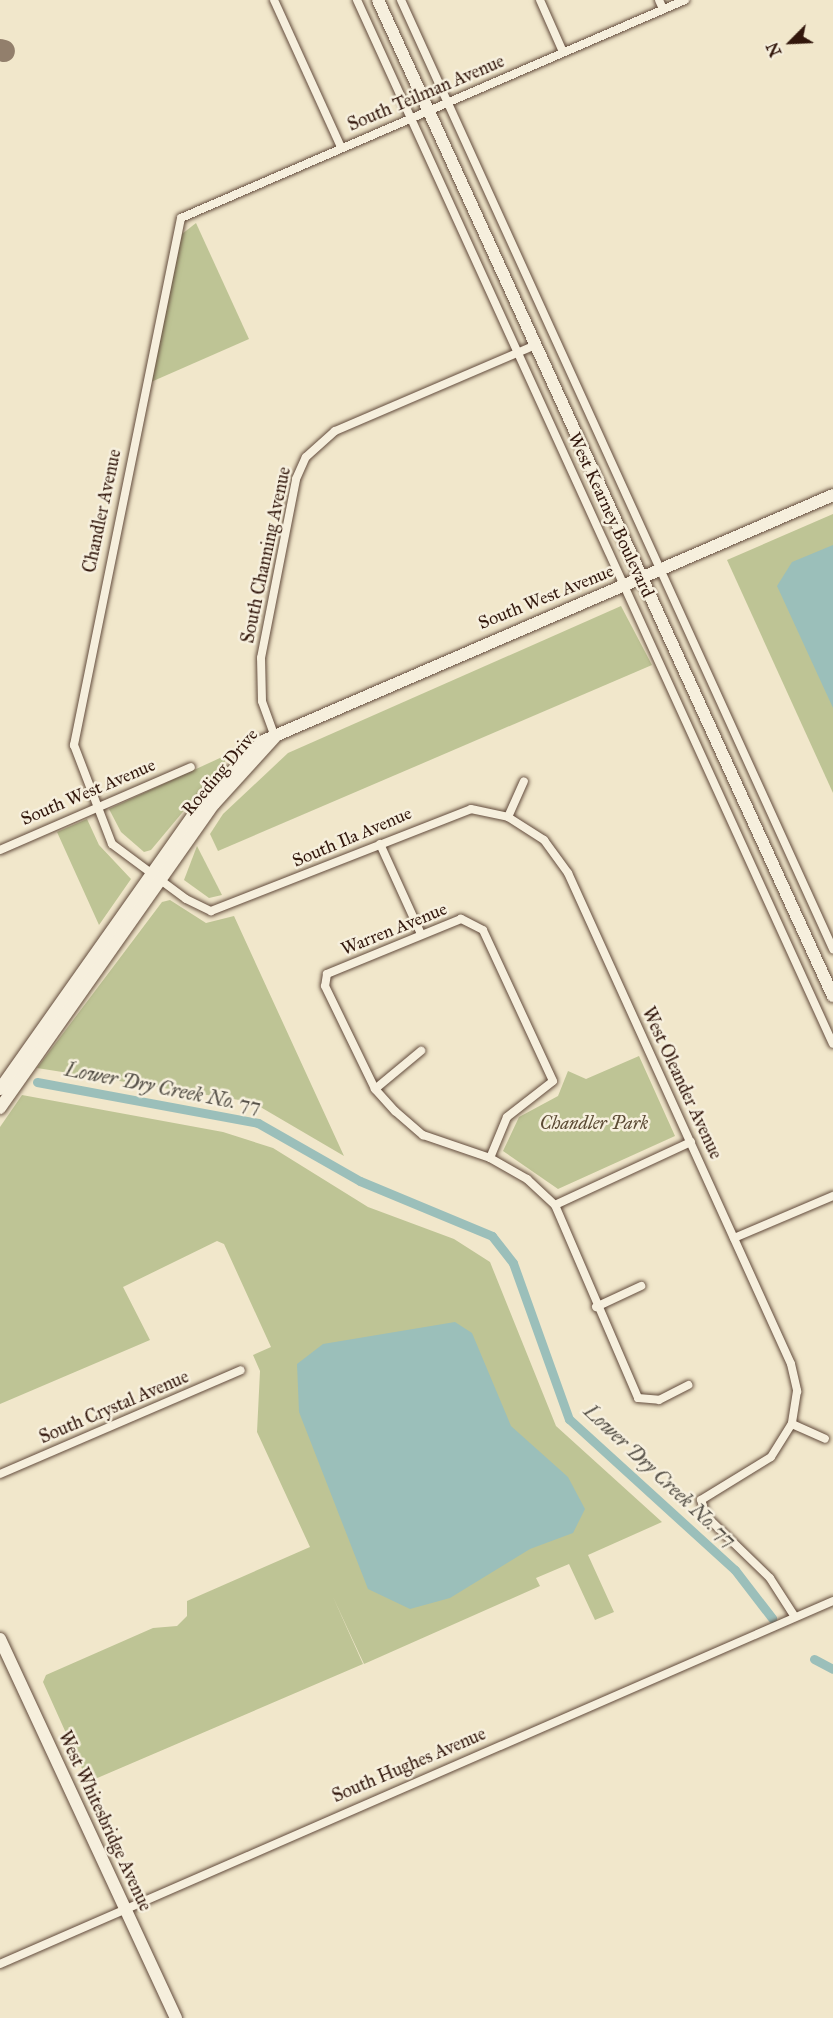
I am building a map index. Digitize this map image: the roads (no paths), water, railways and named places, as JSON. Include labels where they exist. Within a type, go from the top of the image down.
[{"type":"main road","name":"West Kearney Boulevard","points":[[378,0],[833,996]]},
{"type":"main road","name":"South West Avenue","points":[[275,737],[465,649],[624,585],[833,495]]},
{"type":"main road","name":"Roeding Drive","points":[[0,1089],[156,877],[229,784],[275,737]]},
{"type":"main road","name":"Roeding Drive","points":[[0,1108],[156,877]]},
{"type":"main road","name":"West Whitesbridge Avenue","points":[[0,1639],[176,2018]]},
{"type":"street","points":[[274,0],[341,147]]},
{"type":"street","name":"West Kearney Boulevard","points":[[357,0],[833,1044]]},
{"type":"street","name":"West Kearney Boulevard","points":[[401,0],[833,949]]},
{"type":"street","points":[[540,0],[563,52]]},
{"type":"street","points":[[659,0],[663,9]]},
{"type":"street","name":"South Teilman Avenue","points":[[181,218],[685,0]]},
{"type":"street","name":"Chandler Avenue","points":[[181,218],[74,727],[76,753],[112,844],[156,877],[212,910]]},
{"type":"street","name":"South Channing Avenue","points":[[275,737],[262,701],[261,658],[296,479],[306,457],[335,431],[536,345]]},
{"type":"street","name":"South West Avenue","points":[[0,850],[191,767]]},
{"type":"street","points":[[508,817],[524,781]]},
{"type":"street","name":"South Ila Avenue","points":[[212,910],[471,809],[508,817]]},
{"type":"street","name":"West Oleander Avenue","points":[[508,817],[544,840],[568,873],[692,1142],[796,1378],[792,1424]]},
{"type":"street","points":[[380,844],[421,934]]},
{"type":"street","name":"Warren Avenue","points":[[375,1089],[325,986],[327,974],[461,919],[483,930],[553,1081],[507,1117],[490,1158]]},
{"type":"street","points":[[421,1051],[375,1089],[423,1135],[490,1158],[527,1179],[555,1205],[596,1307],[638,1398],[660,1400],[688,1385]]},
{"type":"street","points":[[555,1205],[692,1142]]},
{"type":"street","points":[[734,1238],[833,1196]]},
{"type":"street","points":[[596,1307],[641,1286]]},
{"type":"street","name":"South Crystal Avenue","points":[[0,1474],[241,1370]]},
{"type":"street","points":[[795,1617],[770,1578],[706,1516],[701,1500],[771,1457],[792,1424],[825,1439]]},
{"type":"street","name":"South Hughes Avenue","points":[[0,1964],[126,1907],[833,1601]]},
{"type":"water","points":[[833,545],[833,708],[777,586],[792,562]]},
{"type":"water","points":[[455,1322],[472,1333],[511,1426],[568,1477],[585,1509],[573,1533],[530,1549],[450,1598],[410,1609],[368,1589],[299,1412],[297,1364],[323,1344]]},
{"type":"waterway","name":"Lower Dry Creek No. 77","points":[[37,1082],[258,1123],[360,1181],[492,1236],[513,1263],[569,1419],[735,1570],[772,1618]]},
{"type":"waterway","name":"Lower Dry Creek No. 77","points":[[814,1659],[833,1669]]},
{"type":"park label","name":"Chandler Park","points":[[594,1123]]}]
